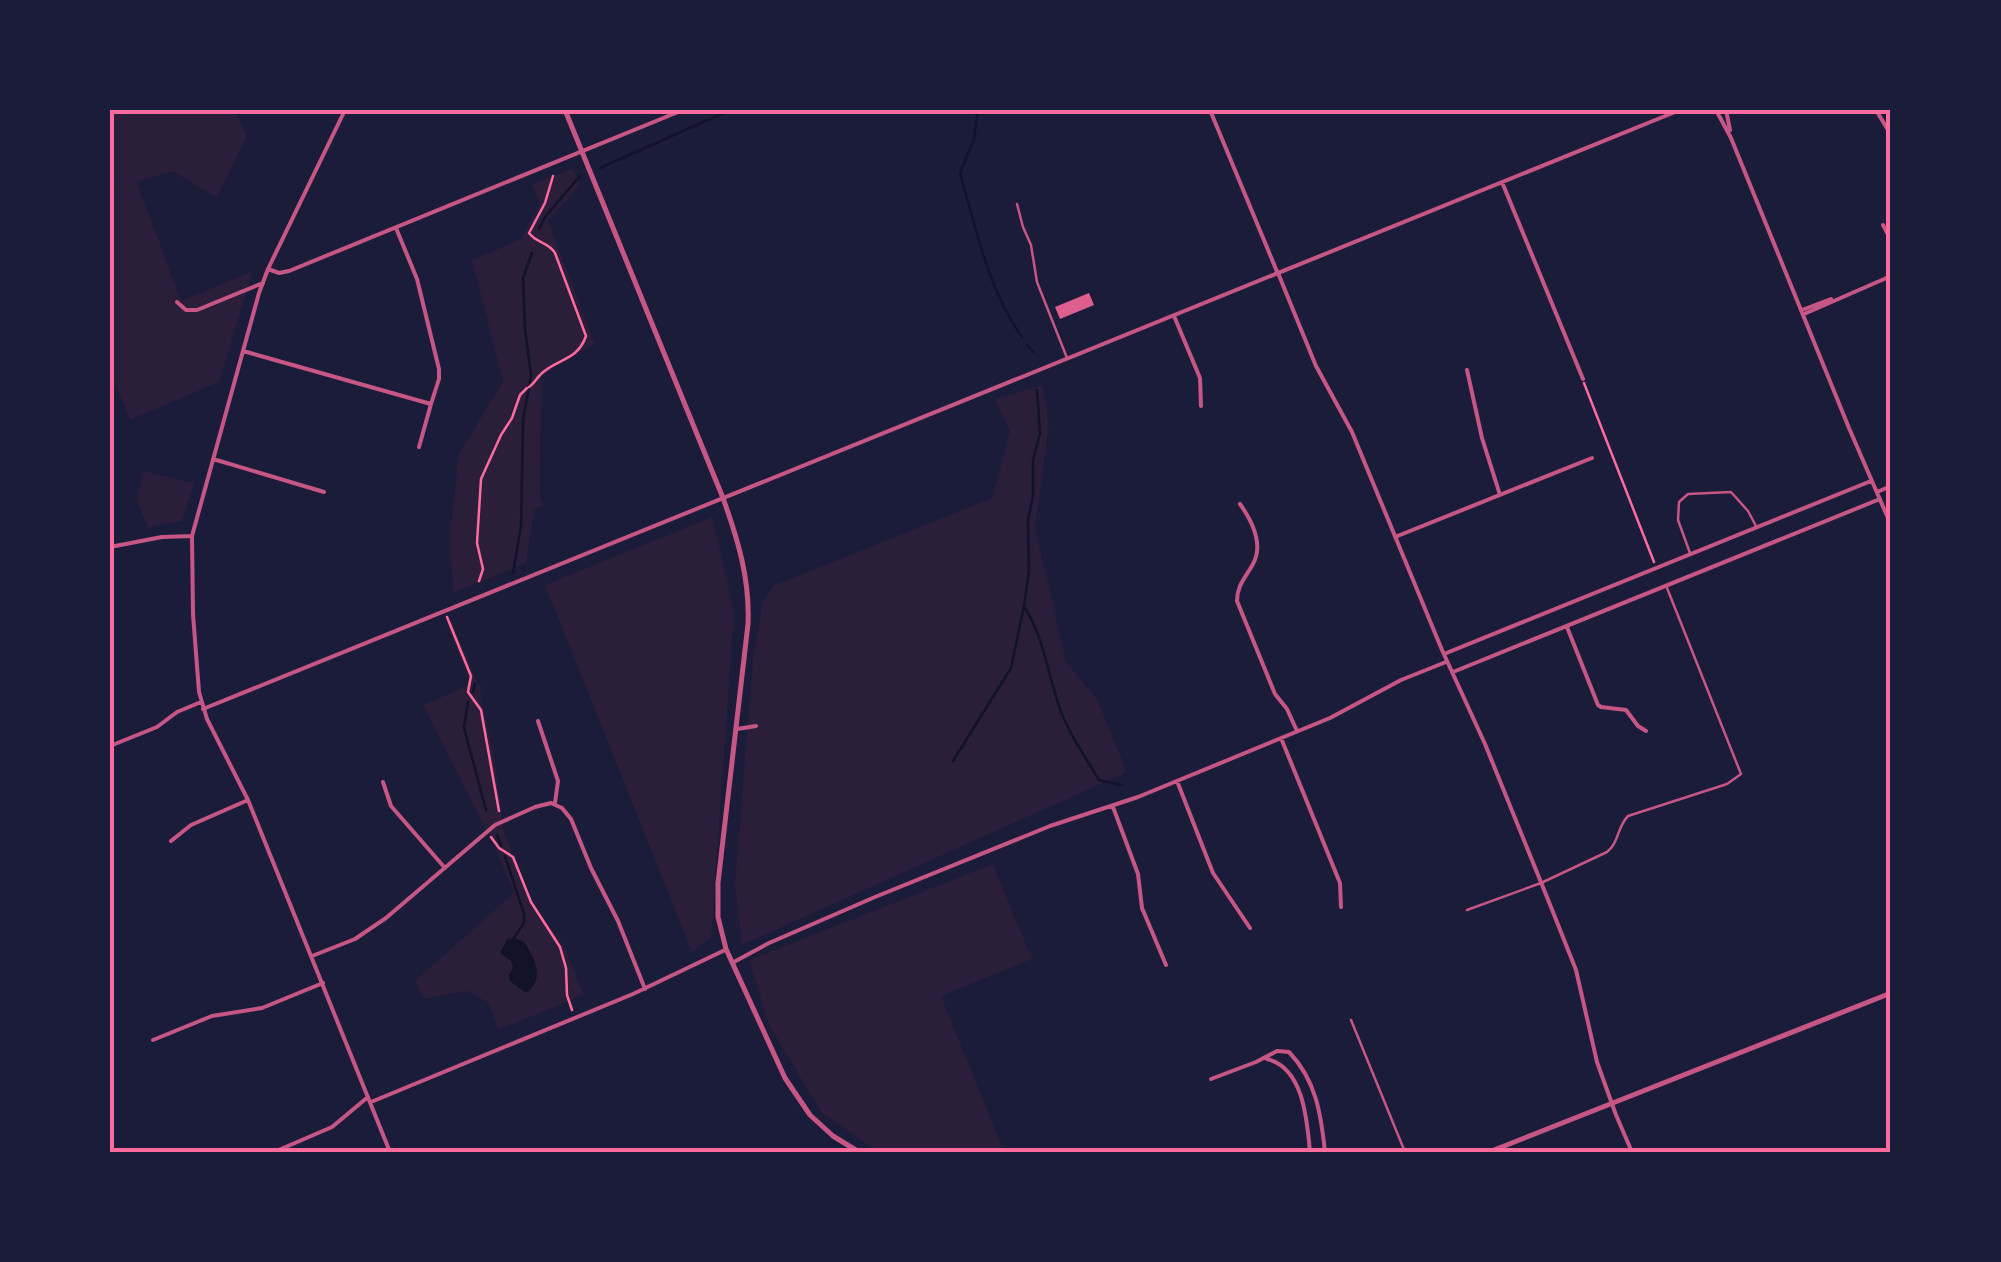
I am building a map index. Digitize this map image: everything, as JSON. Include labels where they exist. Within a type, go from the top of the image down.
[{"type":"street","points":[[345,110],[262,283],[192,536],[193,614],[202,706],[248,800],[390,1152]]},
{"type":"street","points":[[565,110],[743,556],[748,624],[717,901],[726,949],[794,1094],[824,1128],[859,1152]]},
{"type":"street","points":[[268,269],[286,272],[683,110]]},
{"type":"street","points":[[1210,110],[1316,366],[1352,432],[1478,726],[1576,970],[1592,1046],[1632,1152]]},
{"type":"street","points":[[110,746],[157,728],[177,712],[202,706],[444,611],[1680,110]]},
{"type":"street","points":[[1716,110],[1732,138],[1891,525]]},
{"type":"street","points":[[1726,110],[1732,138]]},
{"type":"street","points":[[1876,110],[1891,134]]},
{"type":"street","points":[[1502,182],[1582,379]]},
{"type":"street","points":[[1883,225],[1891,240]]},
{"type":"street","points":[[396,228],[417,279],[439,369],[419,447]]},
{"type":"street","points":[[1801,312],[1891,276]]},
{"type":"street","points":[[177,302],[186,310],[197,310],[262,283]]},
{"type":"street","points":[[1174,316],[1200,378],[1201,406]]},
{"type":"street","points":[[243,351],[431,404]]},
{"type":"street","points":[[1467,370],[1500,495]]},
{"type":"street","points":[[1395,538],[1592,458]]},
{"type":"street","points":[[213,459],[324,492]]},
{"type":"street","points":[[1444,654],[1871,480]]},
{"type":"street","points":[[1877,492],[1891,486]]},
{"type":"street","points":[[1453,672],[1880,499]]},
{"type":"street","points":[[1240,504],[1252,523],[1258,552],[1239,587],[1237,601],[1275,694],[1298,731]]},
{"type":"street","points":[[110,547],[192,536]]},
{"type":"street","points":[[1567,627],[1598,705],[1626,710],[1646,731]]},
{"type":"street","points":[[732,963],[770,942],[875,897],[1298,731],[1401,680],[1448,662]]},
{"type":"street","points":[[538,721],[558,781],[555,804]]},
{"type":"street","points":[[737,729],[756,726]]},
{"type":"street","points":[[1280,738],[1340,884],[1340,907]]},
{"type":"street","points":[[1177,781],[1212,873],[1250,928]]},
{"type":"street","points":[[383,782],[391,806],[445,868]]},
{"type":"street","points":[[172,841],[190,825],[248,800]]},
{"type":"street","points":[[312,956],[355,938],[386,918],[503,820],[546,803],[562,808],[571,819],[645,989]]},
{"type":"street","points":[[1113,806],[1138,874],[1142,908],[1166,965]]},
{"type":"street","points":[[274,1152],[332,1127],[370,1099],[645,989],[726,949]]},
{"type":"street","points":[[153,1040],[212,1016],[262,1008],[323,983]]},
{"type":"street","points":[[1489,1152],[1891,993]]},
{"type":"street","points":[[1211,1080],[1276,1050],[1284,1050],[1297,1061],[1317,1098],[1324,1152]]},
{"type":"street","points":[[1257,1061],[1277,1062],[1294,1084],[1304,1107],[1310,1152]]},
{"type":"lane","points":[[1017,204],[1032,248],[1038,285],[1066,358]]},
{"type":"lane","points":[[1691,554],[1678,518],[1678,504],[1686,495],[1731,492],[1756,527]]},
{"type":"lane","points":[[1467,910],[1609,851],[1628,816],[1730,783],[1740,776],[1667,586]]},
{"type":"lane","points":[[1351,1020],[1405,1152]]},
{"type":"path","points":[[478,581],[484,569],[477,542],[481,479],[524,389],[535,384],[540,374],[578,351],[586,336],[556,253],[529,233],[545,203],[552,176]]},
{"type":"path","points":[[1582,379],[1656,568]]},
{"type":"path","points":[[444,611],[472,678],[468,692],[481,710],[498,810]]},
{"type":"path","points":[[488,831],[498,847],[513,857],[532,904],[560,947],[573,1011]]},
{"type":"shaded area","points":[[110,110],[234,110],[247,136],[217,198],[172,171],[137,182],[181,301],[253,271],[219,382],[130,420],[110,370]]},
{"type":"shaded area","points":[[573,169],[580,186],[548,221],[595,344],[541,376],[540,495],[544,505],[534,510],[526,563],[453,593],[450,536],[459,454],[503,381],[472,260],[521,239],[540,204],[532,184]]},
{"type":"shaded area","points":[[1042,385],[1049,426],[1035,527],[1066,662],[1097,699],[1127,772],[742,945],[735,886],[753,658],[763,602],[773,586],[992,498],[1010,432],[995,399]]},
{"type":"shaded area","points":[[143,471],[194,483],[182,521],[148,527],[137,502]]},
{"type":"shaded area","points":[[712,517],[734,611],[711,938],[692,952],[545,585]]},
{"type":"shaded area","points":[[452,622],[482,687],[480,694],[494,756],[504,832],[533,903],[564,946],[584,995],[498,1030],[489,1003],[467,991],[424,999],[415,981],[514,893],[423,705],[465,687],[469,679],[446,624]]},
{"type":"shaded area","points":[[993,864],[1032,959],[941,996],[1004,1152],[878,1152],[821,1112],[769,1025],[749,960]]},
{"type":"shaded area","points":[[507,939],[524,942],[537,969],[535,982],[526,993],[510,981],[511,961],[500,953]]},
{"type":"building","points":[[1089,293],[1094,305],[1060,319],[1055,307]]},
{"type":"waterway","points":[[600,168],[730,110]]},
{"type":"waterway","points":[[978,110],[974,139],[960,173],[992,279],[1022,337]]},
{"type":"waterway","points":[[539,229],[580,176]]},
{"type":"waterway","points":[[513,573],[521,526],[523,420],[531,375],[523,278],[532,253]]},
{"type":"waterway","points":[[1027,345],[1033,352]]},
{"type":"waterway","points":[[1037,390],[1040,433],[1033,460],[1024,606],[1071,733],[1099,780],[1122,785]]},
{"type":"waterway","points":[[953,761],[1011,668],[1024,606]]},
{"type":"waterway","points":[[473,692],[475,684]]},
{"type":"waterway","points":[[468,702],[464,728],[486,810]]},
{"type":"waterway","points":[[497,835],[501,846]]},
{"type":"waterway","points":[[505,856],[524,914],[524,923],[514,938]]}]
